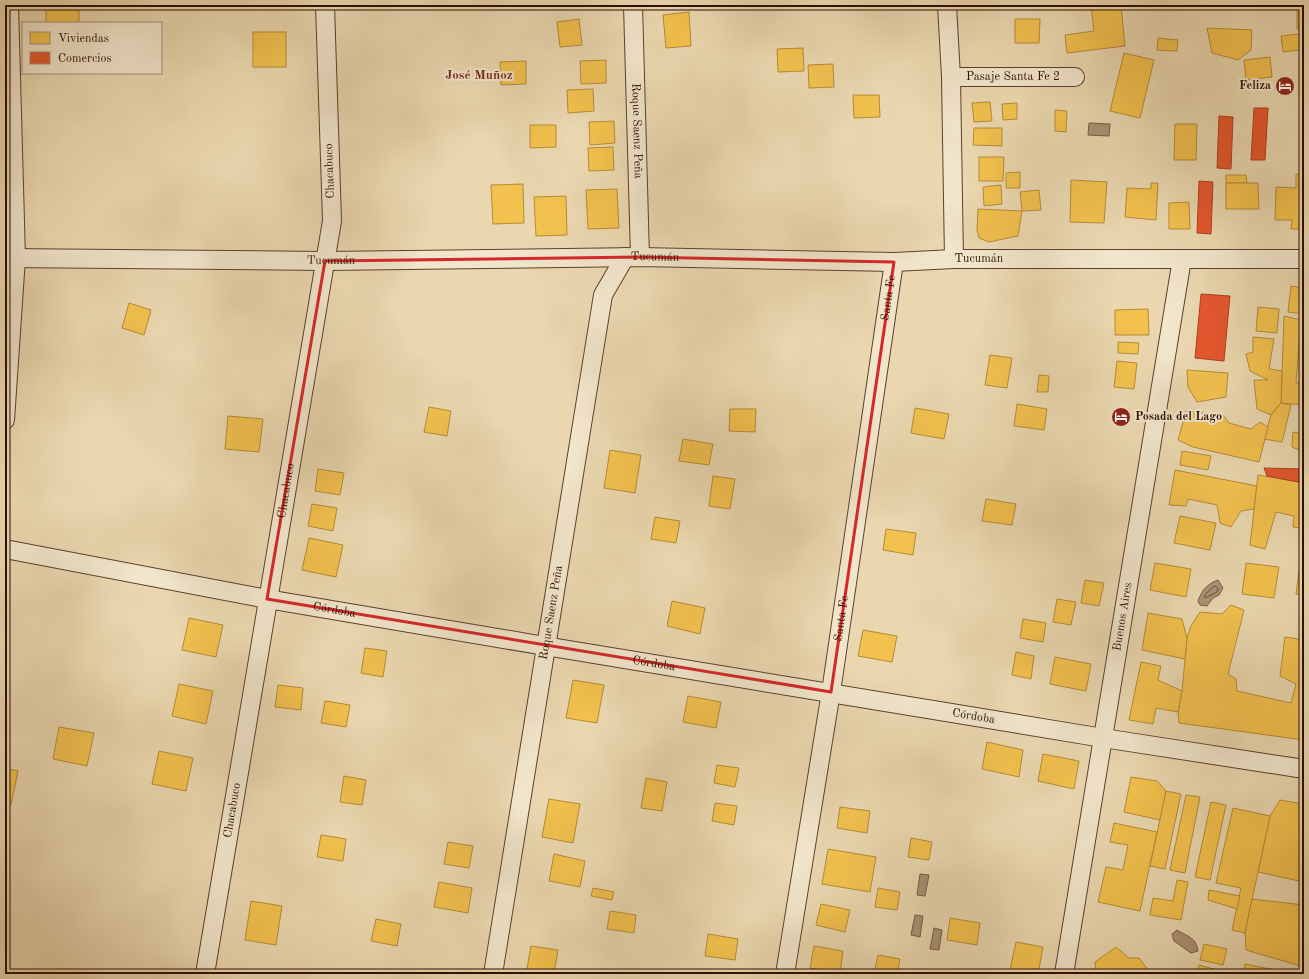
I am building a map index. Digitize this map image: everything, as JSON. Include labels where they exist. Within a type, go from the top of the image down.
[{"type":"street","points":[[5,420],[11,258],[9,5]]},
{"type":"street","name":"Chacabuco","points":[[205,974],[267,599],[332,221],[325,5]]},
{"type":"street","name":"Roque Saenz Peña","points":[[492,974],[603,295],[632,257],[633,5]]},
{"type":"street","points":[[947,5],[951,77],[954,259]]},
{"type":"street","name":"Pasaje Santa Fe 2","points":[[951,77],[1075,77]]},
{"type":"street","name":"Tucumán","points":[[11,258],[325,261],[632,257],[894,262],[954,259],[1304,259]]},
{"type":"street","name":"Buenos Aires","points":[[1064,974],[1182,259]]},
{"type":"street","name":"Santa Fe","points":[[785,974],[831,692],[894,262]]},
{"type":"street","name":"Córdoba","points":[[5,549],[267,599],[1104,738],[1304,769]]},
{"type":"highlighted area","points":[[640,257],[894,262],[831,692],[267,599],[325,261]]},
{"type":"water","points":[[1089,123],[1110,124],[1109,136],[1088,135]]},
{"type":"water","points":[[1218,580],[1223,588],[1219,595],[1213,598],[1207,606],[1200,605],[1198,601],[1203,591],[1211,583]]},
{"type":"water","points":[[920,874],[929,875],[925,896],[917,895]]},
{"type":"water","points":[[915,915],[923,916],[920,937],[911,935]]},
{"type":"water","points":[[934,928],[942,930],[939,950],[930,949]]},
{"type":"water","points":[[1177,930],[1193,940],[1198,951],[1191,953],[1174,941],[1172,934]]},
{"type":"building: Viviendas","points":[[46,5],[79,5],[79,22],[46,22]]},
{"type":"building: Viviendas","points":[[523,5],[549,5],[549,6],[523,7]]},
{"type":"building: Viviendas","points":[[973,5],[995,5],[995,8],[973,9]]},
{"type":"building: Viviendas","points":[[1091,5],[1121,5],[1125,46],[1067,53],[1065,35],[1094,31]]},
{"type":"building: Viviendas","points":[[1297,5],[1304,5],[1304,29],[1297,29]]},
{"type":"building: Viviendas","points":[[689,12],[691,46],[666,48],[663,15]]},
{"type":"building: Viviendas","points":[[579,19],[582,45],[560,47],[557,22]]},
{"type":"building: Viviendas","points":[[1015,19],[1040,19],[1039,43],[1015,43]]},
{"type":"building: Viviendas","points":[[1207,28],[1252,30],[1251,50],[1238,60],[1212,53]]},
{"type":"building: Viviendas","points":[[253,32],[286,32],[286,67],[253,67]]},
{"type":"building: Viviendas","points":[[1299,34],[1300,50],[1283,52],[1281,36]]},
{"type":"building: Viviendas","points":[[1158,38],[1178,40],[1177,51],[1157,50]]},
{"type":"building: Viviendas","points":[[803,48],[804,71],[778,72],[777,49]]},
{"type":"building: Viviendas","points":[[1124,53],[1154,60],[1140,118],[1110,111]]},
{"type":"building: Viviendas","points":[[1270,57],[1272,77],[1246,80],[1244,60]]},
{"type":"building: Viviendas","points":[[606,60],[606,83],[581,84],[580,61]]},
{"type":"building: Viviendas","points":[[526,61],[526,84],[501,85],[500,62]]},
{"type":"building: Viviendas","points":[[833,64],[834,87],[809,88],[808,65]]},
{"type":"building: Viviendas","points":[[593,89],[594,111],[568,113],[567,90]]},
{"type":"building: Viviendas","points":[[853,95],[879,95],[880,117],[854,118]]},
{"type":"building: Viviendas","points":[[990,102],[992,121],[974,122],[972,103]]},
{"type":"building: Viviendas","points":[[1017,103],[1017,119],[1003,120],[1002,104]]},
{"type":"building: Viviendas","points":[[1055,110],[1067,111],[1066,132],[1055,131]]},
{"type":"building: Viviendas","points":[[614,121],[615,143],[590,145],[589,122]]},
{"type":"building: Viviendas","points":[[1175,124],[1197,124],[1196,160],[1174,160]]},
{"type":"building: Viviendas","points":[[530,125],[556,125],[556,147],[530,148]]},
{"type":"building: Viviendas","points":[[974,128],[1002,128],[1002,146],[973,145]]},
{"type":"building: Viviendas","points":[[613,147],[614,170],[589,171],[588,148]]},
{"type":"building: Viviendas","points":[[979,157],[1004,157],[1003,181],[979,181]]},
{"type":"building: Viviendas","points":[[1020,172],[1020,188],[1006,188],[1006,173]]},
{"type":"building: Viviendas","points":[[1296,174],[1304,175],[1304,229],[1291,229],[1292,220],[1275,220],[1276,187],[1296,188]]},
{"type":"building: Viviendas","points":[[1226,175],[1246,175],[1247,183],[1226,183]]},
{"type":"building: Viviendas","points":[[1071,180],[1107,182],[1104,223],[1070,222]]},
{"type":"building: Viviendas","points":[[1151,183],[1158,183],[1156,220],[1125,217],[1127,188],[1151,189]]},
{"type":"building: Viviendas","points":[[1226,183],[1258,183],[1259,209],[1226,209]]},
{"type":"building: Viviendas","points":[[523,184],[524,223],[493,224],[491,185]]},
{"type":"building: Viviendas","points":[[1001,185],[1002,204],[984,206],[983,187]]},
{"type":"building: Viviendas","points":[[617,189],[619,228],[588,229],[586,190]]},
{"type":"building: Viviendas","points":[[1039,190],[1041,210],[1022,211],[1020,192]]},
{"type":"building: Viviendas","points":[[566,196],[567,235],[536,236],[534,197]]},
{"type":"building: Viviendas","points":[[1189,202],[1190,229],[1169,229],[1169,203]]},
{"type":"building: Viviendas","points":[[978,209],[1022,211],[1018,236],[989,242],[979,238],[977,230]]},
{"type":"building: Viviendas","points":[[1291,286],[1304,288],[1304,314],[1288,312]]},
{"type":"building: Viviendas","points":[[129,303],[151,310],[144,335],[122,328]]},
{"type":"building: Viviendas","points":[[1258,307],[1279,309],[1277,333],[1256,331]]},
{"type":"building: Viviendas","points":[[1148,309],[1149,335],[1115,335],[1115,310]]},
{"type":"building: Viviendas","points":[[1284,316],[1301,320],[1296,383],[1304,382],[1304,405],[1281,403]]},
{"type":"building: Viviendas","points":[[1253,337],[1274,339],[1269,369],[1282,371],[1281,403],[1271,415],[1257,409],[1254,380],[1268,380],[1250,371],[1246,354],[1253,352]]},
{"type":"building: Viviendas","points":[[1118,342],[1139,343],[1138,354],[1118,353]]},
{"type":"building: Viviendas","points":[[990,355],[1012,358],[1007,388],[985,385]]},
{"type":"building: Viviendas","points":[[1117,361],[1137,363],[1134,389],[1114,387]]},
{"type":"building: Viviendas","points":[[1187,370],[1228,373],[1226,397],[1197,402],[1188,387]]},
{"type":"building: Viviendas","points":[[1039,375],[1049,376],[1048,392],[1037,392]]},
{"type":"building: Viviendas","points":[[1281,403],[1291,405],[1282,442],[1264,439],[1271,415]]},
{"type":"building: Viviendas","points":[[1017,404],[1047,409],[1044,430],[1014,426]]},
{"type":"building: Viviendas","points":[[429,407],[451,411],[447,436],[424,432]]},
{"type":"building: Viviendas","points":[[915,408],[949,414],[944,439],[911,433]]},
{"type":"building: Viviendas","points":[[730,409],[756,409],[755,432],[729,431]]},
{"type":"building: Viviendas","points":[[1186,411],[1223,415],[1229,423],[1251,429],[1260,422],[1268,427],[1259,462],[1193,447],[1178,440]]},
{"type":"building: Viviendas","points":[[228,416],[263,419],[259,452],[225,449]]},
{"type":"building: Viviendas","points":[[1293,432],[1304,434],[1304,452],[1292,447]]},
{"type":"building: Viviendas","points":[[683,439],[713,444],[709,465],[679,461]]},
{"type":"building: Viviendas","points":[[610,450],[641,455],[635,493],[604,488]]},
{"type":"building: Viviendas","points":[[1182,451],[1211,456],[1208,470],[1180,465]]},
{"type":"building: Viviendas","points":[[318,469],[344,473],[340,495],[315,491]]},
{"type":"building: Viviendas","points":[[1175,470],[1257,486],[1254,509],[1241,511],[1231,527],[1220,523],[1217,505],[1188,499],[1186,506],[1169,505]]},
{"type":"building: Viviendas","points":[[1258,475],[1304,483],[1304,520],[1300,528],[1293,527],[1294,516],[1276,512],[1265,549],[1250,545]]},
{"type":"building: Viviendas","points":[[713,476],[735,479],[730,509],[709,506]]},
{"type":"building: Viviendas","points":[[986,499],[1016,504],[1012,525],[982,521]]},
{"type":"building: Viviendas","points":[[312,504],[337,508],[333,531],[308,526]]},
{"type":"building: Viviendas","points":[[1180,516],[1216,523],[1210,550],[1174,543]]},
{"type":"building: Viviendas","points":[[655,517],[680,521],[676,543],[651,539]]},
{"type":"building: Viviendas","points":[[886,529],[916,533],[913,555],[883,550]]},
{"type":"building: Viviendas","points":[[309,538],[343,545],[336,577],[302,570]]},
{"type":"building: Viviendas","points":[[1302,550],[1304,550],[1304,595],[1296,594]]},
{"type":"building: Viviendas","points":[[1155,563],[1191,569],[1186,597],[1150,590]]},
{"type":"building: Viviendas","points":[[1246,563],[1279,567],[1274,598],[1242,594]]},
{"type":"building: Viviendas","points":[[1085,580],[1104,583],[1099,606],[1081,603]]},
{"type":"building: Viviendas","points":[[1057,599],[1076,602],[1071,625],[1053,622]]},
{"type":"building: Viviendas","points":[[672,601],[705,608],[700,634],[667,626]]},
{"type":"building: Viviendas","points":[[1231,605],[1244,610],[1228,674],[1236,679],[1237,691],[1291,703],[1296,684],[1280,676],[1285,637],[1304,640],[1304,740],[1179,723],[1178,712],[1182,691],[1187,638],[1191,626],[1200,612],[1222,614]]},
{"type":"building: Viviendas","points":[[1148,613],[1182,619],[1187,638],[1185,659],[1142,650]]},
{"type":"building: Viviendas","points":[[189,618],[223,625],[216,657],[182,650]]},
{"type":"building: Viviendas","points":[[1023,619],[1046,623],[1043,642],[1020,638]]},
{"type":"building: Viviendas","points":[[863,630],[897,636],[892,662],[858,656]]},
{"type":"building: Viviendas","points":[[365,648],[387,651],[383,677],[361,673]]},
{"type":"building: Viviendas","points":[[1016,652],[1034,656],[1031,679],[1012,675]]},
{"type":"building: Viviendas","points":[[1055,657],[1091,664],[1086,691],[1050,684]]},
{"type":"building: Viviendas","points":[[1141,662],[1161,666],[1158,680],[1182,691],[1178,712],[1156,708],[1153,724],[1129,720]]},
{"type":"building: Viviendas","points":[[573,680],[604,685],[597,723],[566,718]]},
{"type":"building: Viviendas","points":[[179,684],[213,691],[206,724],[172,716]]},
{"type":"building: Viviendas","points":[[278,685],[303,688],[301,710],[275,707]]},
{"type":"building: Viviendas","points":[[688,696],[721,702],[716,728],[683,722]]},
{"type":"building: Viviendas","points":[[325,701],[350,705],[346,727],[321,723]]},
{"type":"building: Viviendas","points":[[59,727],[94,733],[87,766],[53,759]]},
{"type":"building: Viviendas","points":[[987,742],[1023,750],[1019,777],[982,769]]},
{"type":"building: Viviendas","points":[[159,751],[193,758],[186,791],[152,784]]},
{"type":"building: Viviendas","points":[[1043,754],[1079,761],[1074,789],[1038,781]]},
{"type":"building: Viviendas","points":[[717,765],[739,768],[735,787],[714,783]]},
{"type":"building: Viviendas","points":[[5,768],[18,771],[11,805],[5,804]]},
{"type":"building: Viviendas","points":[[344,776],[366,780],[362,805],[340,802]]},
{"type":"building: Viviendas","points":[[1131,777],[1157,781],[1166,791],[1160,820],[1124,812]]},
{"type":"building: Viviendas","points":[[646,778],[667,782],[662,811],[641,808]]},
{"type":"building: Viviendas","points":[[1166,791],[1181,794],[1165,869],[1150,866]]},
{"type":"building: Viviendas","points":[[1186,795],[1200,797],[1185,873],[1170,870]]},
{"type":"building: Viviendas","points":[[549,799],[580,804],[573,843],[542,837]]},
{"type":"building: Viviendas","points":[[1280,800],[1304,804],[1304,851],[1299,881],[1258,872],[1270,816]]},
{"type":"building: Viviendas","points":[[1211,802],[1226,805],[1210,880],[1195,877]]},
{"type":"building: Viviendas","points":[[715,803],[737,806],[734,825],[712,821]]},
{"type":"building: Viviendas","points":[[840,807],[870,811],[867,833],[837,828]]},
{"type":"building: Viviendas","points":[[1233,808],[1270,816],[1245,933],[1232,930],[1241,888],[1216,883]]},
{"type":"building: Viviendas","points":[[1114,823],[1157,832],[1140,911],[1098,902],[1106,867],[1123,870],[1128,845],[1110,842]]},
{"type":"building: Viviendas","points":[[321,835],[346,839],[343,861],[317,857]]},
{"type":"building: Viviendas","points":[[911,838],[932,842],[929,860],[908,857]]},
{"type":"building: Viviendas","points":[[448,842],[473,846],[469,868],[444,864]]},
{"type":"building: Viviendas","points":[[828,849],[876,857],[870,892],[822,884]]},
{"type":"building: Viviendas","points":[[554,854],[585,861],[580,887],[549,881]]},
{"type":"building: Viviendas","points":[[1177,880],[1188,882],[1181,920],[1150,915],[1153,898],[1173,901]]},
{"type":"building: Viviendas","points":[[439,882],[472,888],[468,913],[434,907]]},
{"type":"building: Viviendas","points":[[593,888],[614,892],[612,900],[591,896]]},
{"type":"building: Viviendas","points":[[878,888],[900,892],[897,910],[875,907]]},
{"type":"building: Viviendas","points":[[1209,890],[1240,896],[1237,909],[1208,900]]},
{"type":"building: Viviendas","points":[[1252,899],[1304,905],[1304,967],[1246,950],[1245,933]]},
{"type":"building: Viviendas","points":[[251,901],[282,906],[276,945],[245,940]]},
{"type":"building: Viviendas","points":[[821,904],[850,910],[845,932],[816,925]]},
{"type":"building: Viviendas","points":[[610,911],[636,915],[634,933],[607,929]]},
{"type":"building: Viviendas","points":[[950,918],[980,923],[977,945],[947,940]]},
{"type":"building: Viviendas","points":[[376,919],[401,924],[397,946],[371,941]]},
{"type":"building: Viviendas","points":[[708,934],[738,939],[735,960],[705,956]]},
{"type":"building: Viviendas","points":[[1016,942],[1043,947],[1038,974],[1009,974]]},
{"type":"building: Viviendas","points":[[1204,944],[1227,949],[1223,965],[1200,960]]},
{"type":"building: Viviendas","points":[[531,946],[558,950],[554,974],[526,974]]},
{"type":"building: Viviendas","points":[[814,946],[843,951],[840,973],[810,968]]},
{"type":"building: Viviendas","points":[[1116,947],[1129,958],[1139,958],[1149,971],[1145,974],[1096,974],[1095,962]]},
{"type":"building: Viviendas","points":[[878,955],[900,959],[897,974],[874,974]]},
{"type":"building: Viviendas","points":[[1245,964],[1295,974],[1244,974]]},
{"type":"building: Viviendas","points":[[1199,965],[1221,971],[1221,974],[1197,974]]},
{"type":"building: Comercios","points":[[1254,108],[1268,108],[1265,160],[1251,160]]},
{"type":"building: Comercios","points":[[1219,116],[1233,117],[1231,169],[1217,168]]},
{"type":"building: Comercios","points":[[1199,181],[1213,182],[1211,234],[1197,233]]},
{"type":"building: Comercios","points":[[1201,294],[1230,296],[1224,361],[1195,358]]},
{"type":"building: Comercios","points":[[1264,468],[1304,469],[1304,483],[1267,476]]},
{"type":"place","name":"Feliza","points":[[1285,86]]},
{"type":"place","name":"Posada del Lago","points":[[1121,417]]},
{"type":"district","name":"José Muñoz","points":[[479,75]]}]
